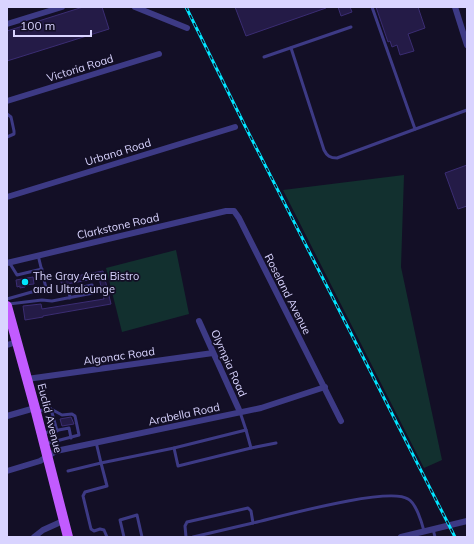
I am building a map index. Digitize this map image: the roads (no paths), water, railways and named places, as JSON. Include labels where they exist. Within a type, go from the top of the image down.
[{"type":"main road","name":"Euclid Avenue","points":[[7,305],[12,344],[27,379],[68,537]]},
{"type":"street","points":[[7,24],[54,8],[62,7]]},
{"type":"street","points":[[135,7],[187,28]]},
{"type":"street","points":[[454,7],[467,45]]},
{"type":"street","name":"Victoria Road","points":[[7,101],[159,54]]},
{"type":"street","name":"Urbana Road","points":[[7,197],[235,127]]},
{"type":"street","name":"Clarkstone Road","points":[[8,263],[226,211],[234,211]]},
{"type":"street","name":"Roseland Avenue","points":[[234,211],[239,218],[341,421]]},
{"type":"street","name":"Olympia Road","points":[[199,321],[240,412]]},
{"type":"street","name":"Algonac Road","points":[[27,379],[213,353]]},
{"type":"street","name":"Arabella Road","points":[[7,471],[40,461],[56,451],[262,408],[325,387]]},
{"type":"street","points":[[7,416],[35,410]]},
{"type":"street","points":[[34,537],[43,530],[63,521]]},
{"type":"street","points":[[401,537],[467,521]]},
{"type":"lane","points":[[372,7],[415,129]]},
{"type":"lane","points":[[264,57],[351,27]]},
{"type":"lane","points":[[291,48],[324,150],[327,156],[332,158],[337,158],[467,110]]},
{"type":"lane","points":[[7,114],[11,117],[14,131],[14,134],[7,137]]},
{"type":"lane","points":[[7,298],[46,288],[38,255]]},
{"type":"lane","points":[[8,263],[17,275],[42,269]]},
{"type":"lane","points":[[7,305],[42,300],[52,301],[70,298],[93,293],[92,285],[69,290],[70,298]]},
{"type":"lane","points":[[35,410],[51,409],[62,415],[72,414],[75,416],[79,435],[44,444]]},
{"type":"lane","points":[[51,409],[57,431]]},
{"type":"lane","points":[[240,412],[252,448]]},
{"type":"lane","points":[[41,434],[68,428],[71,438]]},
{"type":"lane","points":[[68,471],[174,448],[246,430]]},
{"type":"lane","points":[[96,442],[107,486],[85,492],[83,496],[91,529],[94,531],[100,529],[104,530],[107,537]]},
{"type":"lane","points":[[174,448],[178,466],[276,443]]},
{"type":"lane","points":[[193,537],[365,497],[388,496],[407,498],[412,502],[423,525],[424,532]]},
{"type":"lane","points":[[186,537],[185,526],[187,522],[248,508],[251,511],[253,523]]},
{"type":"lane","points":[[124,537],[120,520],[137,515],[142,537]]},
{"type":"lane","points":[[433,529],[435,537]]},
{"type":"railway","points":[[186,7],[244,124],[455,537]]},
{"type":"place","name":"The Gray Area Bistro and Ultralounge","points":[[25,282]]}]
